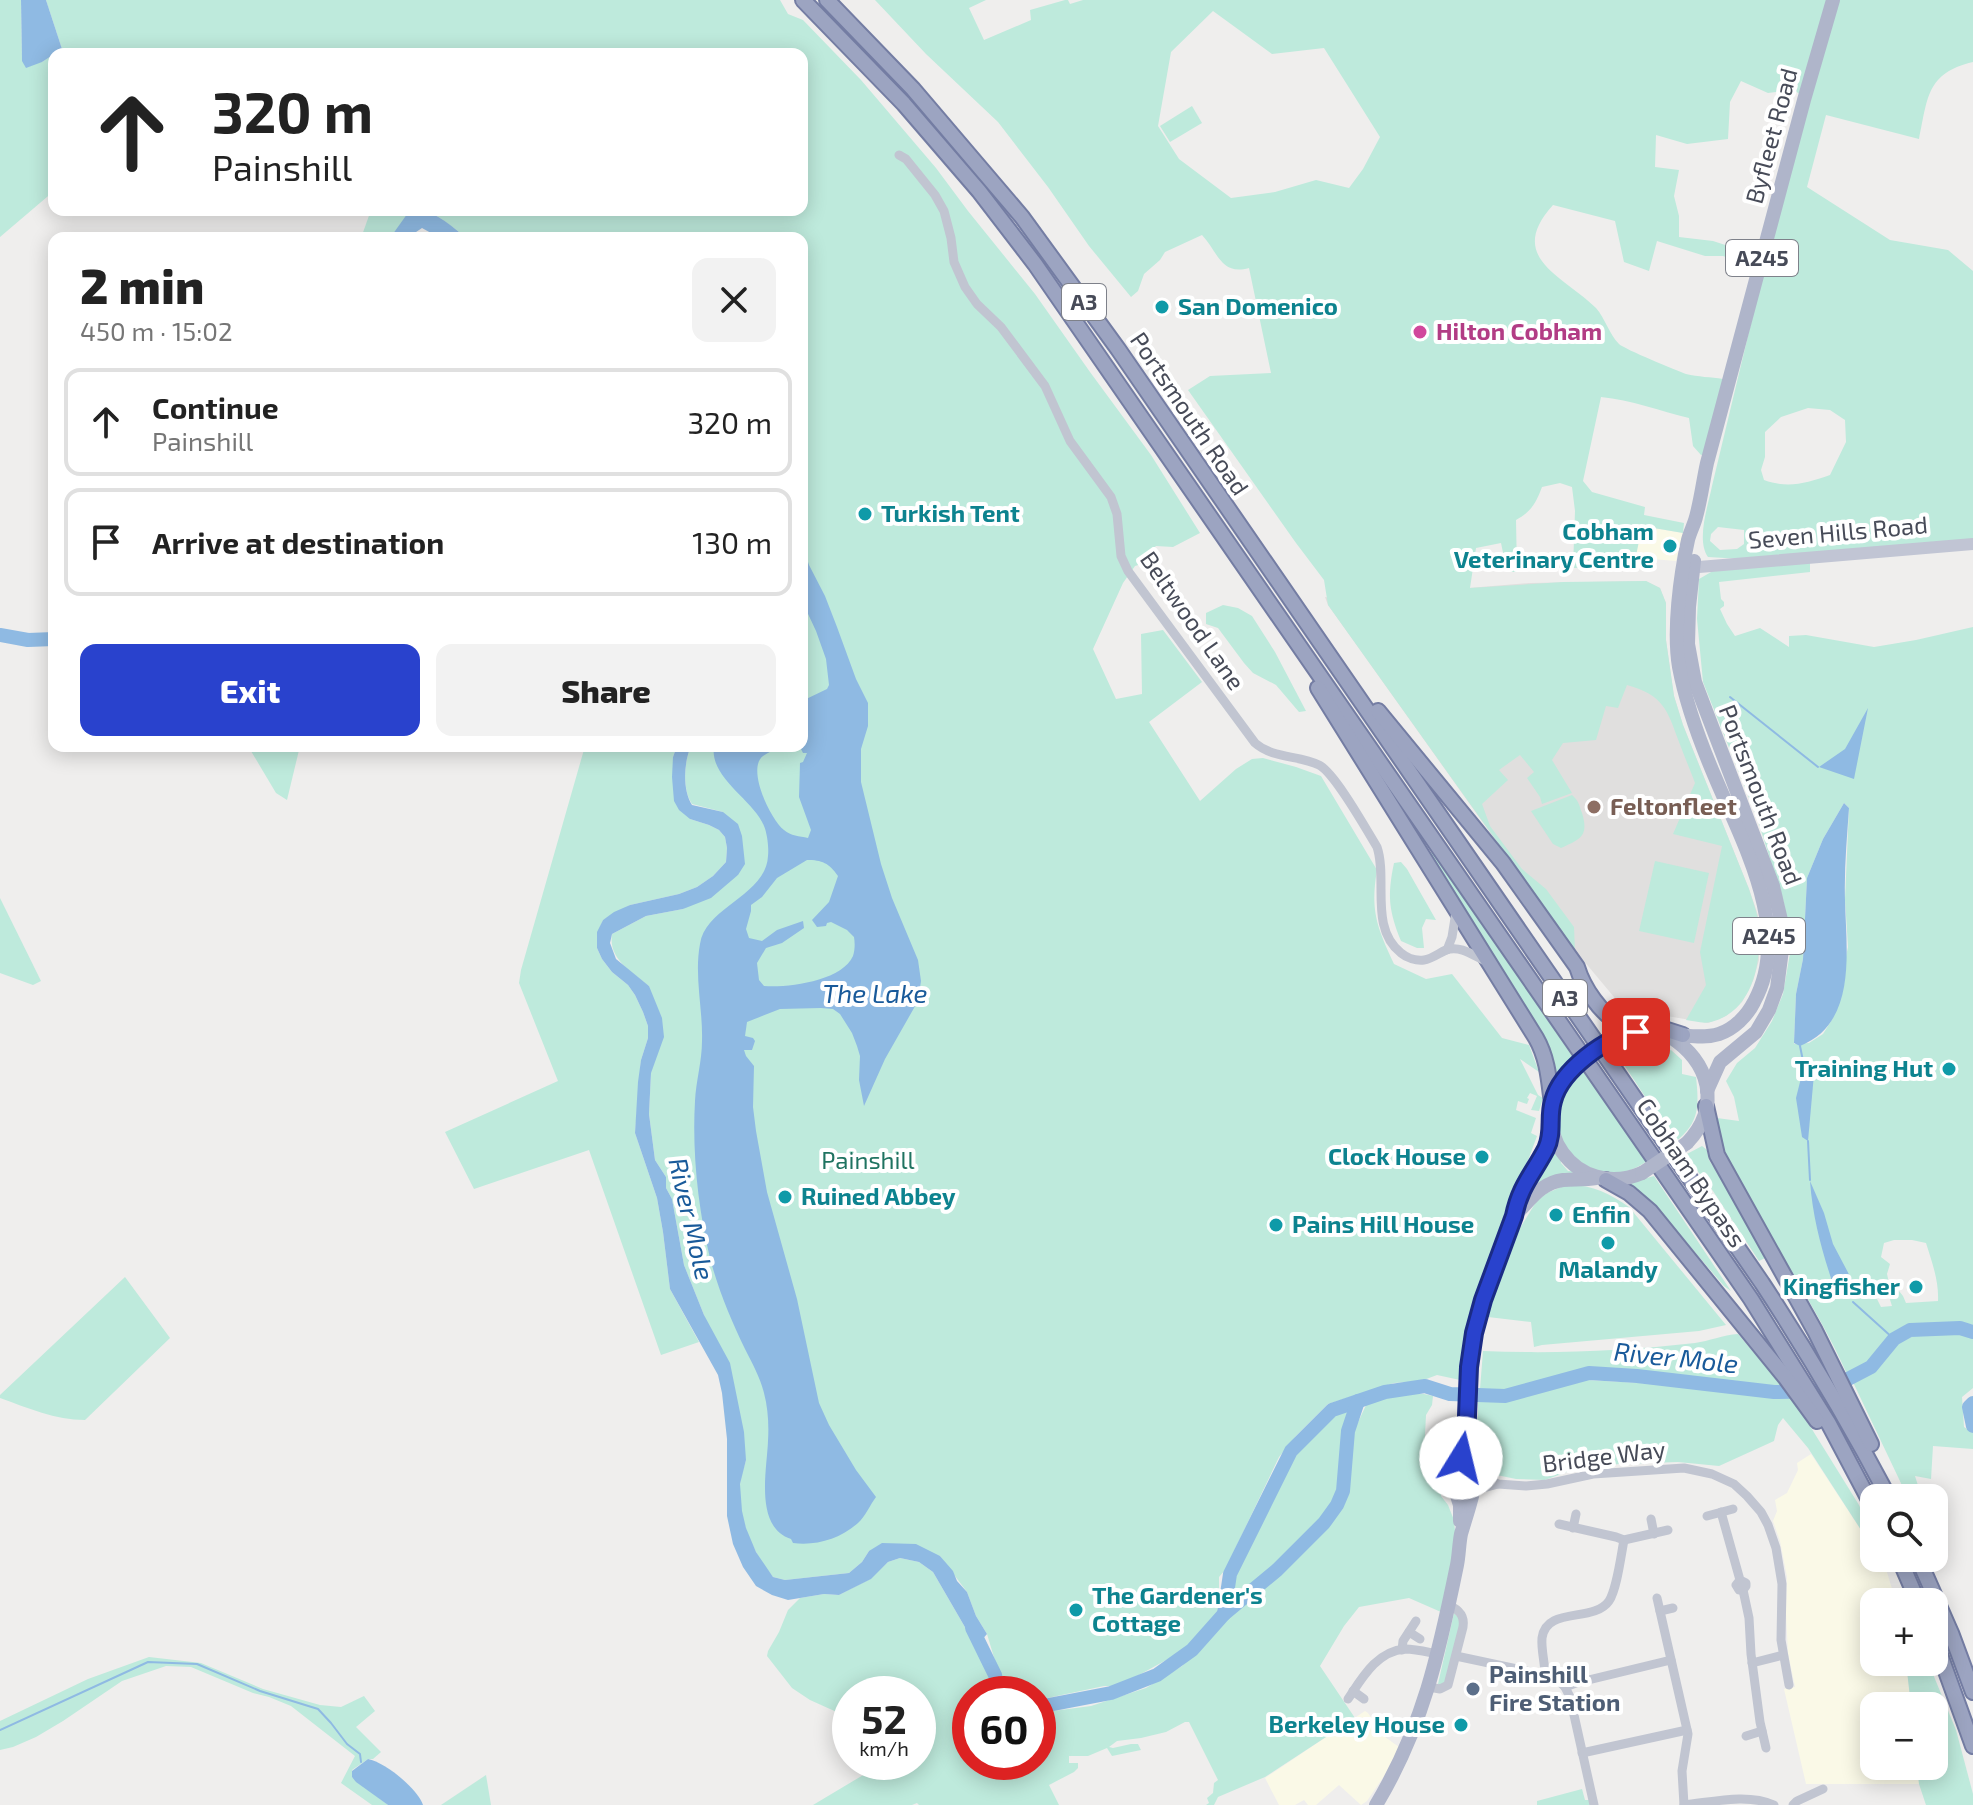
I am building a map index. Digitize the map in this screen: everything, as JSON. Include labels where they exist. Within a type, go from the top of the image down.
[{"type":"highway","name":"Portsmouth Road","points":[[803,0],[904,104],[979,191],[1102,359],[1291,634]]},
{"type":"highway","name":"Portsmouth Road","points":[[827,0],[913,89],[1022,217],[1118,349],[1318,641]]},
{"type":"highway","points":[[1291,634],[1311,677],[1542,1048],[1548,1067],[1552,1104]]},
{"type":"highway","name":"Cobham Bypass","points":[[1291,634],[1674,1186],[1792,1362],[1826,1427],[1861,1484]]},
{"type":"highway","points":[[1318,641],[1503,863],[1607,1004],[1630,1019],[1683,1035]]},
{"type":"highway","name":"Cobham Bypass","points":[[1318,641],[1703,1194],[1852,1417],[1883,1484]]},
{"type":"highway","points":[[1577,967],[1580,977],[1610,1017],[1623,1025],[1647,1032]]},
{"type":"highway","points":[[1707,1098],[1717,1155],[1826,1353],[1852,1417],[1890,1484]]},
{"type":"highway","points":[[1601,1179],[1629,1193],[1650,1211],[1826,1427]]},
{"type":"highway","points":[[1924,1572],[1973,1692]]},
{"type":"highway","points":[[1948,1676],[1973,1746]]},
{"type":"main road","name":"Byfleet Road","points":[[1695,682],[1688,644],[1697,540],[1696,517],[1714,438],[1833,0]]},
{"type":"main road","name":"Seven Hills Road","points":[[1694,569],[1973,544]]},
{"type":"main road","name":"Byfleet Road","points":[[1694,569],[1676,624],[1679,667],[1689,709],[1714,776]]},
{"type":"main road","name":"Portsmouth Road","points":[[1695,682],[1773,886],[1783,942],[1777,988],[1769,1010],[1756,1032],[1720,1062],[1707,1098]]},
{"type":"main road","name":"Portsmouth Road","points":[[1666,1035],[1699,1037],[1720,1034],[1742,1019],[1762,988],[1768,960],[1768,930],[1763,899],[1714,776]]},
{"type":"main road","points":[[1514,1216],[1532,1195],[1547,1185],[1565,1180],[1601,1179],[1623,1178],[1642,1173],[1687,1143],[1698,1130],[1707,1098],[1700,1066],[1684,1046],[1666,1035],[1647,1032],[1625,1034],[1614,1039],[1569,1071],[1556,1091],[1550,1117],[1561,1149],[1582,1171],[1601,1179]]},
{"type":"main road","points":[[1475,1491],[1463,1495],[1453,1487],[1452,1480],[1466,1440],[1470,1349],[1479,1311],[1521,1192],[1545,1150],[1552,1129]]},
{"type":"main road","points":[[1376,1805],[1404,1755],[1429,1687],[1462,1533],[1479,1484],[1466,1440]]},
{"type":"main road","points":[[1457,1471],[1467,1469],[1475,1472]]},
{"type":"main road","points":[[1457,1492],[1462,1533]]},
{"type":"street","name":"Beltwood Lane","points":[[899,155],[906,159],[935,195],[944,211],[954,262],[965,287],[977,304],[1001,327],[1045,386],[1070,441],[1111,497],[1117,514],[1121,556],[1128,571],[1255,743],[1267,751],[1316,763],[1330,773],[1377,847],[1382,917],[1397,950],[1406,957],[1419,960],[1447,950],[1463,950],[1490,963]]},
{"type":"street","points":[[1447,950],[1456,912]]},
{"type":"street","name":"Bridge Way","points":[[1475,1491],[1498,1484],[1538,1485],[1593,1474],[1674,1468],[1702,1471],[1726,1480],[1754,1503],[1774,1539],[1782,1584],[1781,1632],[1789,1685]]},
{"type":"street","name":"Bridge Way","points":[[1475,1472],[1498,1484]]},
{"type":"street","points":[[1707,1516],[1733,1509]]},
{"type":"street","points":[[1721,1512],[1749,1618],[1752,1663],[1766,1748]]},
{"type":"street","points":[[1573,1528],[1576,1514]]},
{"type":"street","points":[[1651,1519],[1654,1534]]},
{"type":"street","points":[[1559,1524],[1624,1540],[1668,1530]]},
{"type":"street","points":[[1545,1675],[1544,1630],[1553,1621],[1598,1610],[1609,1601],[1624,1540]]},
{"type":"street","points":[[1657,1598],[1687,1730],[1682,1780],[1684,1805],[1747,1799],[1774,1805]]},
{"type":"street","points":[[1429,1687],[1448,1685],[1456,1656],[1464,1620],[1457,1609],[1448,1605]]},
{"type":"street","points":[[1660,1611],[1673,1608]]},
{"type":"street","points":[[1402,1650],[1403,1641],[1416,1621]]},
{"type":"street","points":[[1409,1632],[1420,1639]]},
{"type":"street","points":[[1364,1699],[1350,1695],[1378,1660],[1402,1650],[1437,1654]]},
{"type":"street","points":[[1752,1663],[1783,1655]]},
{"type":"street","points":[[1456,1656],[1545,1675],[1557,1679],[1565,1687],[1570,1697],[1594,1805]]},
{"type":"street","points":[[1565,1687],[1671,1660]]},
{"type":"street","points":[[1582,1753],[1687,1730]]},
{"type":"street","points":[[1746,1736],[1762,1731]]},
{"type":"street","points":[[1793,1805],[1823,1789]]},
{"type":"shaded area","points":[[1641,526],[1683,533],[1676,561],[1652,559],[1634,566]]},
{"type":"shaded area","name":"Feltonfleet","points":[[1646,581],[1660,588],[1666,603],[1666,640],[1674,696],[1758,915],[1759,960],[1753,981],[1742,1002],[1726,1016],[1708,1023],[1655,1014],[1619,1003],[1568,942],[1325,597],[1335,599],[1530,583]]},
{"type":"shaded area","points":[[1811,1454],[1860,1529],[1860,1572],[1887,1572],[1892,1588],[1860,1588],[1860,1676],[1908,1676],[1909,1692],[1860,1692],[1860,1780],[1919,1780],[1919,1784],[1806,1784],[1784,1689],[1795,1687],[1788,1653],[1787,1577],[1773,1521],[1777,1511],[1775,1500],[1787,1493],[1798,1470],[1797,1463]]},
{"type":"shaded area","points":[[1365,1711],[1385,1737],[1399,1747],[1367,1801],[1361,1805],[1339,1785],[1316,1805],[1308,1805],[1304,1800],[1295,1805],[1279,1805],[1265,1778]]},
{"type":"green space","points":[[0,0],[21,0],[22,61],[42,62],[48,58],[48,196],[0,237]]},
{"type":"green space","name":"Painshill","points":[[46,0],[780,0],[788,14],[803,20],[861,80],[936,168],[1035,294],[1151,455],[1200,533],[1173,547],[1156,546],[1145,556],[1145,563],[1135,566],[1123,583],[1093,649],[1116,699],[1142,694],[1141,634],[1163,630],[1202,682],[1149,722],[1200,801],[1252,759],[1263,758],[1321,776],[1377,870],[1374,897],[1376,918],[1394,964],[1426,979],[1452,974],[1502,1038],[1529,1045],[1539,1072],[1520,1059],[1538,1095],[1543,1098],[1539,1111],[1531,1110],[1537,1096],[1530,1093],[1527,1104],[1518,1101],[1516,1110],[1536,1118],[1531,1133],[1537,1136],[1483,1282],[1460,1380],[1437,1375],[1421,1381],[1394,1383],[1328,1404],[1279,1457],[1219,1577],[1219,1614],[1188,1648],[1119,1686],[1056,1696],[1056,1676],[1000,1676],[987,1634],[967,1592],[940,1556],[869,1551],[849,1573],[785,1580],[773,1577],[753,1546],[744,1522],[740,1486],[746,1460],[704,1315],[684,1265],[666,1177],[655,1160],[649,1114],[651,1072],[655,1057],[649,986],[617,958],[612,934],[646,916],[683,909],[738,875],[723,812],[692,804],[689,798],[685,775],[689,752],[808,752],[808,232],[459,232],[437,216],[808,216],[808,48],[62,48]]},
{"type":"green space","points":[[875,0],[986,0],[969,8],[984,40],[1031,20],[1030,10],[1065,0],[1070,4],[1083,0],[1973,0],[1973,62],[1946,73],[1938,80],[1928,100],[1919,139],[1826,115],[1807,187],[1890,240],[1948,250],[1973,271],[1973,542],[1759,560],[1708,557],[1705,550],[1703,532],[1706,513],[1805,98],[1794,90],[1768,93],[1741,81],[1730,102],[1728,139],[1687,144],[1656,135],[1655,167],[1679,170],[1674,196],[1679,216],[1679,237],[1713,241],[1750,253],[1750,265],[1723,256],[1705,256],[1657,241],[1649,271],[1624,262],[1615,221],[1553,205],[1540,223],[1535,239],[1537,252],[1544,264],[1596,308],[1619,344],[1686,374],[1723,379],[1705,454],[1701,455],[1693,446],[1689,418],[1601,397],[1583,481],[1592,492],[1645,507],[1644,515],[1684,523],[1683,533],[1642,526],[1634,566],[1573,568],[1575,511],[1572,487],[1560,483],[1542,487],[1526,514],[1516,520],[1517,572],[1507,572],[1501,543],[1476,548],[1470,588],[1646,581],[1660,588],[1666,603],[1666,640],[1674,696],[1758,919],[1757,965],[1747,995],[1738,1007],[1711,1022],[1686,1020],[1706,985],[1700,952],[1722,846],[1673,834],[1695,783],[1662,705],[1649,693],[1627,685],[1618,708],[1606,706],[1596,740],[1563,743],[1552,760],[1572,793],[1542,804],[1527,778],[1534,772],[1520,755],[1499,770],[1508,780],[1482,804],[1490,826],[1522,869],[1546,889],[1574,927],[1575,951],[1328,605],[1324,580],[1188,390],[1210,376],[1271,373],[1249,268],[1240,270],[1226,266],[1202,235],[1165,252],[1144,274],[1138,291],[1131,297],[1089,246],[998,122],[926,54]],"holes":[[[1213,11],[1272,54],[1324,48],[1380,137],[1349,188],[1316,180],[1275,192],[1231,198],[1179,159],[1158,126],[1171,52]],[[1808,408],[1830,410],[1845,420],[1846,442],[1830,475],[1790,484],[1764,480],[1761,470],[1765,457],[1765,432],[1781,417]],[[1718,527],[1744,530],[1744,544],[1737,549],[1720,550],[1710,541],[1711,534]]]},
{"type":"green space","points":[[1192,106],[1202,123],[1170,142],[1160,126]]},
{"type":"green space","points":[[369,216],[407,216],[395,232],[363,232]]},
{"type":"green space","points":[[1810,561],[1810,572],[1719,582],[1724,602],[1720,609],[1735,636],[1760,628],[1789,647],[1789,636],[1806,635],[1874,647],[1973,627],[1973,1325],[1941,1323],[1906,1329],[1888,1338],[1870,1363],[1847,1374],[1817,1314],[1731,1171],[1718,1133],[1717,1118],[1739,1121],[1734,1097],[1726,1081],[1737,1063],[1755,1048],[1772,1021],[1783,994],[1790,953],[1784,903],[1757,818],[1703,682],[1697,619],[1699,579],[1718,568]],"holes":[[[1844,803],[1849,808],[1845,899],[1848,947],[1833,1018],[1823,1034],[1809,1043],[1794,1044],[1807,878],[1823,839]],[[1894,1240],[1926,1243],[1936,1279],[1938,1301],[1906,1303],[1895,1286],[1887,1290],[1892,1306],[1881,1307],[1873,1291],[1889,1283],[1887,1274],[1890,1264],[1881,1257],[1884,1243]]]},
{"type":"green space","points":[[1223,605],[1238,608],[1252,616],[1306,711],[1299,712],[1276,685],[1253,673],[1218,628],[1206,624],[1206,613]]},
{"type":"green space","points":[[252,752],[299,752],[287,800],[276,793]]},
{"type":"green space","points":[[583,752],[675,752],[673,757],[690,819],[719,830],[725,837],[726,862],[697,887],[630,905],[603,920],[597,948],[612,972],[635,995],[648,1026],[648,1038],[641,1060],[635,1133],[657,1198],[670,1289],[699,1342],[661,1355],[589,1150],[474,1189],[445,1132],[558,1081],[519,983]]},
{"type":"green space","points":[[1572,795],[1582,813],[1584,832],[1561,848],[1553,844],[1531,811]]},
{"type":"green space","points":[[1433,852],[1573,1057],[1553,1084],[1554,1068],[1546,1045],[1428,855]]},
{"type":"green space","points":[[1655,861],[1709,873],[1694,943],[1639,931]]},
{"type":"green space","points":[[1401,862],[1436,920],[1426,919],[1422,928],[1424,948],[1401,941],[1394,921],[1390,885],[1394,863]]},
{"type":"green space","points":[[0,898],[41,981],[33,985],[0,973]]},
{"type":"green space","points":[[1626,1042],[1656,1047],[1663,1054],[1671,1050],[1682,1060],[1682,1074],[1696,1077],[1696,1113],[1689,1128],[1675,1142],[1613,1048]]},
{"type":"green space","points":[[1582,1070],[1647,1161],[1618,1173],[1604,1172],[1590,1168],[1568,1149],[1560,1136],[1556,1111],[1564,1083]]},
{"type":"green space","points":[[1556,1145],[1561,1163],[1568,1171],[1582,1176],[1529,1193]]},
{"type":"green space","points":[[1702,1146],[1767,1257],[1759,1261],[1685,1155]]},
{"type":"green space","points":[[1654,1176],[1731,1291],[1650,1200],[1622,1185]]},
{"type":"green space","points":[[1566,1185],[1599,1190],[1629,1207],[1726,1325],[1699,1331],[1534,1347],[1531,1322],[1488,1317],[1514,1238],[1536,1202],[1547,1193]]},
{"type":"green space","points":[[125,1277],[170,1338],[85,1420],[52,1416],[0,1398],[0,1395]]},
{"type":"green space","points":[[1738,1334],[1783,1387],[1622,1369],[1584,1369],[1505,1390],[1480,1389],[1483,1351],[1616,1350],[1695,1343]]},
{"type":"green space","points":[[1919,1334],[1965,1334],[1973,1338],[1973,1388],[1962,1397],[1964,1427],[1973,1433],[1973,1449],[1933,1446],[1931,1479],[1915,1476],[1918,1484],[1901,1484],[1852,1380],[1868,1373],[1898,1342]]},
{"type":"green space","points":[[1586,1380],[1789,1397],[1859,1505],[1860,1528],[1808,1448],[1783,1418],[1774,1441],[1719,1466],[1678,1462],[1619,1464],[1572,1470],[1545,1480],[1516,1479],[1492,1474],[1481,1464],[1474,1441],[1478,1399],[1510,1401]]},
{"type":"green space","points":[[1397,1394],[1433,1396],[1426,1415],[1424,1454],[1429,1456],[1440,1476],[1441,1496],[1454,1520],[1456,1541],[1441,1612],[1409,1598],[1359,1607],[1320,1666],[1355,1718],[1265,1777],[1218,1797],[1214,1805],[1206,1805],[1209,1803],[1207,1798],[1213,1793],[1214,1783],[1218,1780],[1189,1722],[1185,1722],[1166,1732],[1117,1741],[1109,1747],[1138,1744],[1141,1750],[1112,1756],[1107,1748],[1088,1756],[1069,1756],[1069,1763],[1078,1763],[1078,1768],[1049,1785],[1059,1805],[813,1805],[855,1780],[936,1780],[936,1676],[832,1676],[832,1710],[810,1700],[792,1688],[767,1656],[788,1610],[800,1598],[839,1595],[870,1579],[888,1562],[900,1558],[919,1562],[933,1572],[973,1641],[988,1676],[952,1676],[952,1780],[1056,1780],[1056,1711],[1091,1706],[1146,1688],[1182,1666],[1224,1622],[1312,1542],[1342,1506],[1346,1499],[1353,1433],[1370,1401]]},
{"type":"green space","points":[[1349,1411],[1341,1442],[1339,1490],[1332,1506],[1291,1553],[1241,1593],[1232,1593],[1245,1552],[1299,1450],[1335,1415]]},
{"type":"green space","points":[[1454,1613],[1461,1620],[1446,1682],[1442,1686],[1438,1684]]},
{"type":"green space","points":[[149,1657],[201,1663],[263,1689],[320,1705],[341,1707],[364,1696],[375,1711],[356,1727],[381,1752],[352,1770],[352,1777],[388,1805],[372,1805],[341,1783],[355,1756],[291,1706],[191,1667],[166,1666],[122,1681],[36,1737],[0,1750],[0,1721],[88,1679]]},
{"type":"green space","points":[[1908,1676],[1934,1676],[1940,1692],[1909,1692]]},
{"type":"green space","points":[[1948,1711],[1973,1794],[1973,1805],[1926,1805],[1919,1780],[1948,1780]]},
{"type":"green space","points":[[486,1775],[491,1805],[441,1805]]},
{"type":"green space","points":[[1582,1789],[1585,1800],[1590,1800],[1591,1805],[1537,1805],[1537,1801]]},
{"type":"water","points":[[21,0],[46,0],[62,48],[48,48],[48,58],[26,68],[22,61]]},
{"type":"water","points":[[406,216],[436,216],[459,232],[429,232],[422,228],[416,232],[394,232]]},
{"type":"water","name":"The Lake","points":[[808,562],[868,703],[868,726],[861,749],[861,782],[881,864],[918,960],[921,981],[918,1001],[885,1059],[864,1106],[859,1080],[860,1056],[852,1033],[840,1014],[833,1009],[821,1008],[780,1009],[747,1022],[745,1036],[755,1041],[752,1050],[744,1050],[754,1066],[753,1107],[767,1192],[797,1299],[819,1403],[856,1470],[876,1497],[851,1529],[827,1540],[802,1544],[793,1543],[779,1533],[767,1510],[768,1429],[765,1399],[758,1376],[725,1304],[710,1258],[697,1180],[694,1120],[702,1041],[698,968],[700,944],[713,920],[757,881],[765,870],[768,852],[764,826],[718,768],[714,752],[770,752],[758,763],[757,772],[767,806],[789,834],[808,838],[811,830],[799,797],[800,763],[807,753],[802,752],[808,752],[808,698],[829,685],[826,659],[808,614]],"holes":[[[807,860],[825,863],[838,876],[829,902],[812,920],[817,927],[831,922],[847,930],[854,937],[853,956],[847,965],[826,977],[800,984],[764,986],[759,980],[757,963],[766,948],[782,943],[804,928],[803,921],[777,930],[762,941],[749,938],[746,929],[751,905],[777,878]]]},
{"type":"water","points":[[1868,708],[1854,779],[1819,767],[1845,749]]},
{"type":"water","points":[[675,752],[689,752],[685,776],[692,805],[723,812],[738,824],[745,864],[738,875],[711,898],[683,909],[646,916],[612,934],[610,943],[616,959],[649,986],[662,1018],[664,1037],[651,1073],[649,1114],[655,1160],[666,1177],[684,1265],[704,1315],[730,1363],[744,1432],[746,1460],[740,1484],[746,1528],[756,1552],[773,1577],[785,1580],[849,1573],[869,1551],[882,1543],[916,1544],[940,1556],[967,1592],[987,1634],[980,1642],[973,1641],[933,1572],[919,1562],[900,1558],[888,1562],[871,1579],[839,1595],[824,1594],[788,1600],[756,1586],[733,1544],[727,1516],[727,1439],[718,1375],[670,1289],[657,1198],[635,1133],[638,1082],[648,1026],[635,995],[612,972],[597,948],[597,932],[603,920],[614,912],[697,887],[726,862],[725,837],[719,830],[690,819],[674,801]]},
{"type":"water","points":[[1844,803],[1849,808],[1845,877],[1845,983],[1832,1021],[1819,1035],[1800,1046],[1794,1043],[1796,994],[1803,959],[1807,878],[1823,839]]},
{"type":"water","points":[[1804,1066],[1814,1074],[1808,1141],[1802,1137],[1796,1098]]},
{"type":"water","points":[[1810,1181],[1833,1244],[1853,1282],[1835,1291],[1816,1224]]},
{"type":"water","points":[[368,1759],[400,1777],[415,1791],[423,1805],[388,1805],[356,1782],[352,1771]]},
{"type":"waterway","name":"River Mole","points":[[0,635],[28,640],[48,639]]},
{"type":"waterway","points":[[1730,697],[1818,767]]},
{"type":"waterway","points":[[1800,1046],[1804,1066]]},
{"type":"waterway","points":[[1808,1141],[1810,1180]]},
{"type":"waterway","points":[[1853,1302],[1894,1339]]},
{"type":"waterway","name":"River Mole","points":[[1224,1614],[1230,1574],[1291,1451],[1332,1410],[1385,1392],[1425,1386],[1450,1394],[1505,1396],[1589,1373],[1774,1392],[1825,1391],[1871,1367],[1894,1339],[1910,1330],[1960,1328],[1973,1332]]},
{"type":"waterway","name":"River Mole","points":[[1056,1704],[1111,1693],[1157,1675],[1192,1650],[1224,1614],[1277,1570],[1324,1523],[1343,1491],[1348,1431],[1358,1401]]},
{"type":"waterway","name":"River Mole","points":[[1973,1403],[1969,1407],[1973,1426]]},
{"type":"waterway","name":"River Mole","points":[[972,1628],[995,1676]]},
{"type":"waterway","points":[[0,1730],[148,1662],[197,1664],[260,1691],[318,1709],[347,1744],[360,1754],[361,1762]]},
{"type":"place","name":"San Domenico","points":[[1162,307]]},
{"type":"place","name":"Hilton Cobham","points":[[1420,332]]},
{"type":"place","name":"Turkish Tent","points":[[865,514]]},
{"type":"place","name":"Cobham Veterinary Centre","points":[[1670,546]]},
{"type":"place","name":"Feltonfleet","points":[[1594,807]]},
{"type":"place","name":"Training Hut","points":[[1949,1069]]},
{"type":"place","name":"Clock House","points":[[1482,1157]]},
{"type":"place","name":"Ruined Abbey","points":[[785,1197]]},
{"type":"place","name":"Enfin","points":[[1556,1215]]},
{"type":"place","name":"Pains Hill House","points":[[1276,1225]]},
{"type":"place","name":"Malandy","points":[[1608,1243]]},
{"type":"place","name":"Kingfisher","points":[[1916,1287]]},
{"type":"place","name":"The Gardener's Cottage","points":[[1076,1610]]},
{"type":"place","name":"Painshill Fire Station","points":[[1473,1689]]},
{"type":"place","name":"Berkeley House","points":[[1461,1725]]},
{"type":"route","points":[[1461,1458],[1466,1440],[1470,1349],[1476,1321],[1517,1200],[1547,1146],[1556,1091],[1564,1076],[1575,1066],[1614,1039],[1636,1032]]}]
